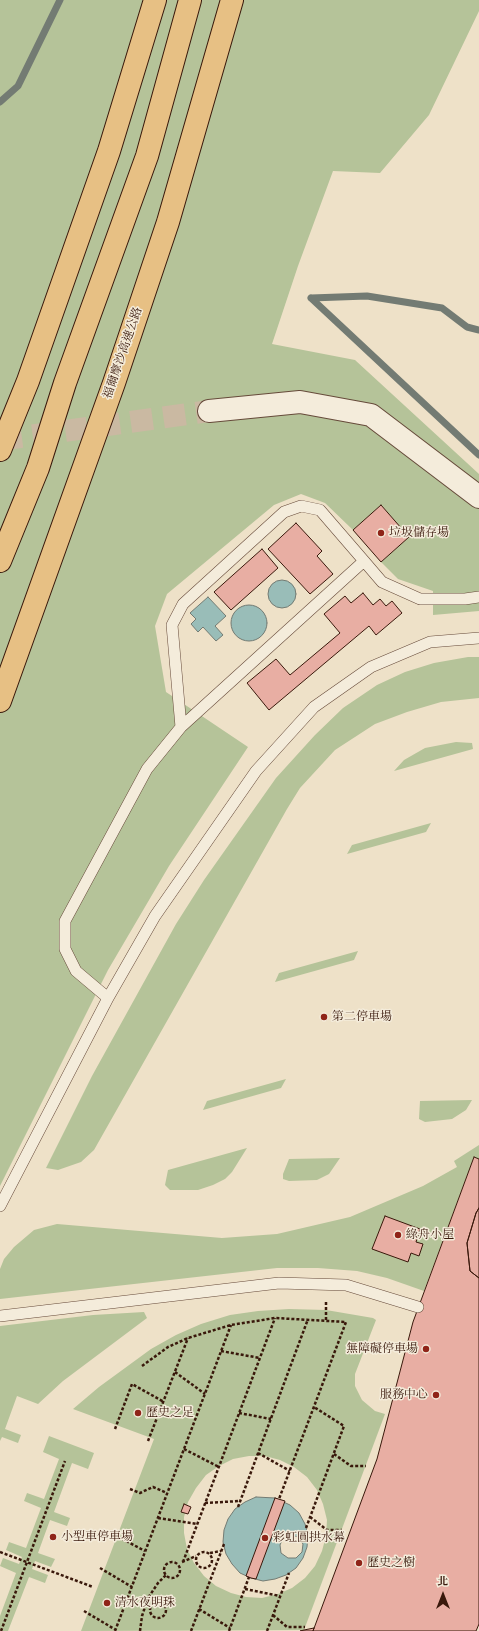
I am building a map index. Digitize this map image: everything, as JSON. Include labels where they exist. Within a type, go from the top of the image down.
[{"type":"highway","points":[[0,450],[28,381],[109,151],[155,0]]},
{"type":"highway","points":[[0,561],[38,468],[65,383],[148,156],[190,0]]},
{"type":"highway","name":"福爾摩沙高速公路","points":[[0,701],[114,383],[168,222],[232,0]]},
{"type":"street","points":[[209,410],[300,402],[371,415],[479,497]]},
{"type":"lane","points":[[181,727],[172,625],[183,604],[284,512],[301,506],[320,510],[382,582],[420,599],[465,599],[479,597]]},
{"type":"lane","points":[[108,998],[76,971],[65,949],[65,921],[147,769],[181,727],[364,561]]},
{"type":"lane","points":[[0,1206],[108,998],[155,916],[256,771],[314,707],[371,666],[430,642],[479,638]]},
{"type":"lane","points":[[0,1316],[279,1283],[346,1285],[418,1307]]},
{"type":"path","points":[[326,1300],[326,1320]]},
{"type":"path","points":[[183,1562],[275,1318]]},
{"type":"path","points":[[142,1366],[168,1347],[188,1338],[230,1325],[275,1318],[346,1322],[279,1499]]},
{"type":"path","points":[[238,1507],[308,1319]]},
{"type":"path","points":[[84,1612],[115,1630],[230,1325]]},
{"type":"path","points":[[148,1441],[188,1338]]},
{"type":"path","points":[[221,1351],[260,1358]]},
{"type":"path","points":[[175,1372],[205,1394]]},
{"type":"path","points":[[115,1429],[132,1384],[164,1402]]},
{"type":"path","points":[[306,1528],[344,1426],[314,1407]]},
{"type":"path","points":[[239,1413],[271,1419]]},
{"type":"path","points":[[184,1449],[218,1467]]},
{"type":"path","points":[[258,1453],[290,1471]]},
{"type":"path","points":[[334,1454],[351,1466],[366,1466]]},
{"type":"path","points":[[1,1631],[66,1461]]},
{"type":"path","points":[[130,1489],[140,1493],[153,1487],[167,1493]]},
{"type":"path","points":[[205,1503],[240,1501]]},
{"type":"path","points":[[310,1517],[327,1530],[342,1530]]},
{"type":"path","points":[[158,1518],[197,1524]]},
{"type":"path","points":[[113,1534],[145,1551]]},
{"type":"path","points":[[191,1631],[224,1544]]},
{"type":"path","points":[[178,1564],[197,1556],[199,1552],[206,1551],[209,1553],[221,1551]]},
{"type":"path","points":[[0,1552],[93,1587]]},
{"type":"path","points":[[197,1556],[197,1565],[203,1569],[209,1567],[213,1561],[212,1555],[209,1553]]},
{"type":"path","points":[[174,1561],[178,1564],[180,1565],[181,1572],[178,1578],[171,1579],[166,1575],[164,1568],[167,1563],[174,1561]]},
{"type":"path","points":[[100,1568],[132,1587]]},
{"type":"path","points":[[267,1631],[289,1573]]},
{"type":"path","points":[[140,1631],[142,1616],[146,1605],[158,1583],[166,1575]]},
{"type":"path","points":[[199,1609],[230,1629],[249,1577]]},
{"type":"path","points":[[245,1589],[280,1596]]},
{"type":"path","points":[[161,1601],[166,1606],[166,1613],[162,1618],[155,1618],[150,1613],[150,1606],[154,1602],[161,1601]]},
{"type":"path","points":[[146,1605],[150,1606]]},
{"type":"path","points":[[273,1615],[287,1627],[306,1627]]},
{"type":"green space","points":[[0,0],[479,0],[479,11],[429,115],[380,173],[333,171],[298,266],[272,344],[355,360],[479,474],[479,611],[433,615],[433,591],[398,579],[381,562],[409,537],[381,505],[353,530],[325,503],[301,494],[274,505],[167,594],[155,626],[166,692],[248,747],[169,866],[108,970],[0,1186]]},
{"type":"green space","points":[[468,657],[479,657],[479,698],[441,702],[407,712],[375,724],[335,750],[300,788],[94,1150],[81,1162],[58,1170],[46,1168],[92,1076],[176,924],[204,880],[276,778],[315,735],[343,708],[377,685],[405,672],[434,663]]},
{"type":"green space","points":[[456,742],[472,743],[473,749],[394,771],[404,760],[425,748]]},
{"type":"green space","points":[[431,823],[426,832],[347,854],[352,845]]},
{"type":"green space","points":[[358,951],[354,960],[275,982],[279,973]]},
{"type":"green space","points":[[286,1079],[281,1088],[203,1110],[207,1101]]},
{"type":"green space","points":[[472,1100],[466,1110],[452,1119],[425,1122],[419,1119],[420,1101]]},
{"type":"green space","points":[[479,1145],[479,1159],[474,1157],[424,1291],[387,1278],[357,1271],[318,1268],[277,1268],[0,1299],[0,1269],[4,1259],[14,1247],[34,1230],[57,1224],[222,1238],[277,1234],[350,1217],[423,1186],[457,1167],[454,1161]]},
{"type":"green space","points":[[247,1148],[232,1172],[225,1179],[213,1185],[198,1190],[170,1190],[165,1185],[168,1170]]},
{"type":"green space","points":[[340,1158],[329,1174],[317,1180],[289,1181],[283,1179],[283,1174],[289,1159]]},
{"type":"green space","points":[[289,1309],[326,1310],[373,1318],[376,1320],[355,1374],[355,1386],[362,1400],[375,1411],[385,1414],[304,1630],[81,1631],[154,1439],[73,1409],[99,1387],[151,1349],[176,1335],[201,1324],[230,1315]],"holes":[[[249,1456],[265,1456],[280,1460],[294,1467],[307,1477],[317,1490],[323,1504],[327,1520],[326,1536],[322,1551],[315,1566],[305,1578],[292,1588],[278,1594],[262,1598],[246,1597],[231,1593],[216,1586],[204,1576],[194,1563],[187,1549],[184,1533],[184,1517],[188,1502],[206,1475],[233,1459]]]},
{"type":"green space","points":[[144,1312],[147,1318],[63,1381],[38,1404],[17,1396],[5,1429],[21,1435],[18,1443],[2,1437],[0,1441],[0,1326],[93,1315]]},
{"type":"green space","points":[[49,1436],[94,1453],[88,1469],[72,1463],[54,1512],[70,1518],[67,1526],[50,1520],[38,1553],[55,1559],[51,1567],[35,1561],[32,1569],[48,1575],[45,1583],[29,1577],[8,1631],[0,1631],[0,1616],[16,1573],[0,1566],[3,1558],[19,1564],[22,1557],[6,1550],[9,1542],[26,1548],[41,1508],[24,1501],[27,1493],[44,1499],[59,1459],[43,1452]]},
{"type":"water","points":[[282,580],[292,584],[296,594],[292,604],[282,608],[272,604],[268,594],[272,584]]},
{"type":"water","points":[[208,597],[226,616],[215,626],[223,635],[216,641],[203,627],[198,632],[191,624],[196,619],[190,613]]},
{"type":"water","points":[[249,605],[259,608],[264,613],[267,623],[264,633],[259,638],[249,641],[239,638],[234,633],[231,623],[234,613],[239,608]]},
{"type":"water","points":[[256,1497],[275,1498],[290,1505],[299,1513],[305,1524],[308,1535],[307,1547],[303,1558],[296,1568],[286,1575],[263,1581],[251,1578],[240,1573],[226,1554],[223,1542],[224,1530],[228,1519],[235,1509]],"holes":[[[291,1535],[298,1537],[303,1544],[302,1552],[296,1558],[288,1558],[281,1553],[280,1545],[283,1538]]]},
{"type":"building","name":"垃圾儲存場","points":[[381,505],[409,537],[381,562],[353,530]]},
{"type":"building","points":[[296,523],[322,551],[317,556],[333,574],[310,594],[268,549]]},
{"type":"building","points":[[262,549],[278,568],[231,610],[214,592]]},
{"type":"building","points":[[363,593],[373,605],[380,599],[386,606],[392,601],[402,613],[376,635],[369,626],[269,710],[247,683],[276,659],[290,675],[340,633],[324,614],[345,596],[351,603]]},
{"type":"building","name":"服務中心","points":[[474,1157],[479,1159],[479,1208],[476,1213],[467,1243],[470,1271],[479,1278],[479,1624],[476,1631],[313,1631],[377,1459],[413,1322]]},
{"type":"building","points":[[479,1208],[479,1278],[470,1271],[467,1243],[476,1213]]},
{"type":"building","name":"綠舟小屋","points":[[385,1216],[420,1229],[416,1242],[423,1244],[419,1256],[411,1253],[408,1262],[372,1249]]},
{"type":"building","name":"彩虹圓拱水幕","points":[[275,1498],[285,1501],[256,1579],[251,1578],[246,1576]]},
{"type":"building","points":[[184,1504],[191,1507],[188,1514],[181,1512]]},
{"type":"building","points":[[314,1628],[313,1631],[300,1631],[304,1630]]},
{"type":"waterway","points":[[0,102],[18,86],[60,0]]},
{"type":"waterway","points":[[311,298],[367,296],[442,308],[467,327],[479,330]]},
{"type":"waterway","points":[[311,298],[479,455]]},
{"type":"tunnel","points":[[0,440],[209,411]]},
{"type":"place","name":"垃圾儲存場","points":[[381,533]]},
{"type":"place","name":"第二停車場","points":[[324,1017]]},
{"type":"place","name":"綠舟小屋","points":[[398,1235]]},
{"type":"place","name":"無障礙停車場","points":[[426,1349]]},
{"type":"place","name":"服務中心","points":[[436,1395]]},
{"type":"place","name":"歷史之足","points":[[138,1413]]},
{"type":"place","name":"小型車停車場","points":[[53,1537]]},
{"type":"place","name":"彩虹圓拱水幕","points":[[265,1538]]},
{"type":"place","name":"歷史之樹","points":[[359,1563]]},
{"type":"place","name":"清水夜明珠","points":[[107,1603]]}]
